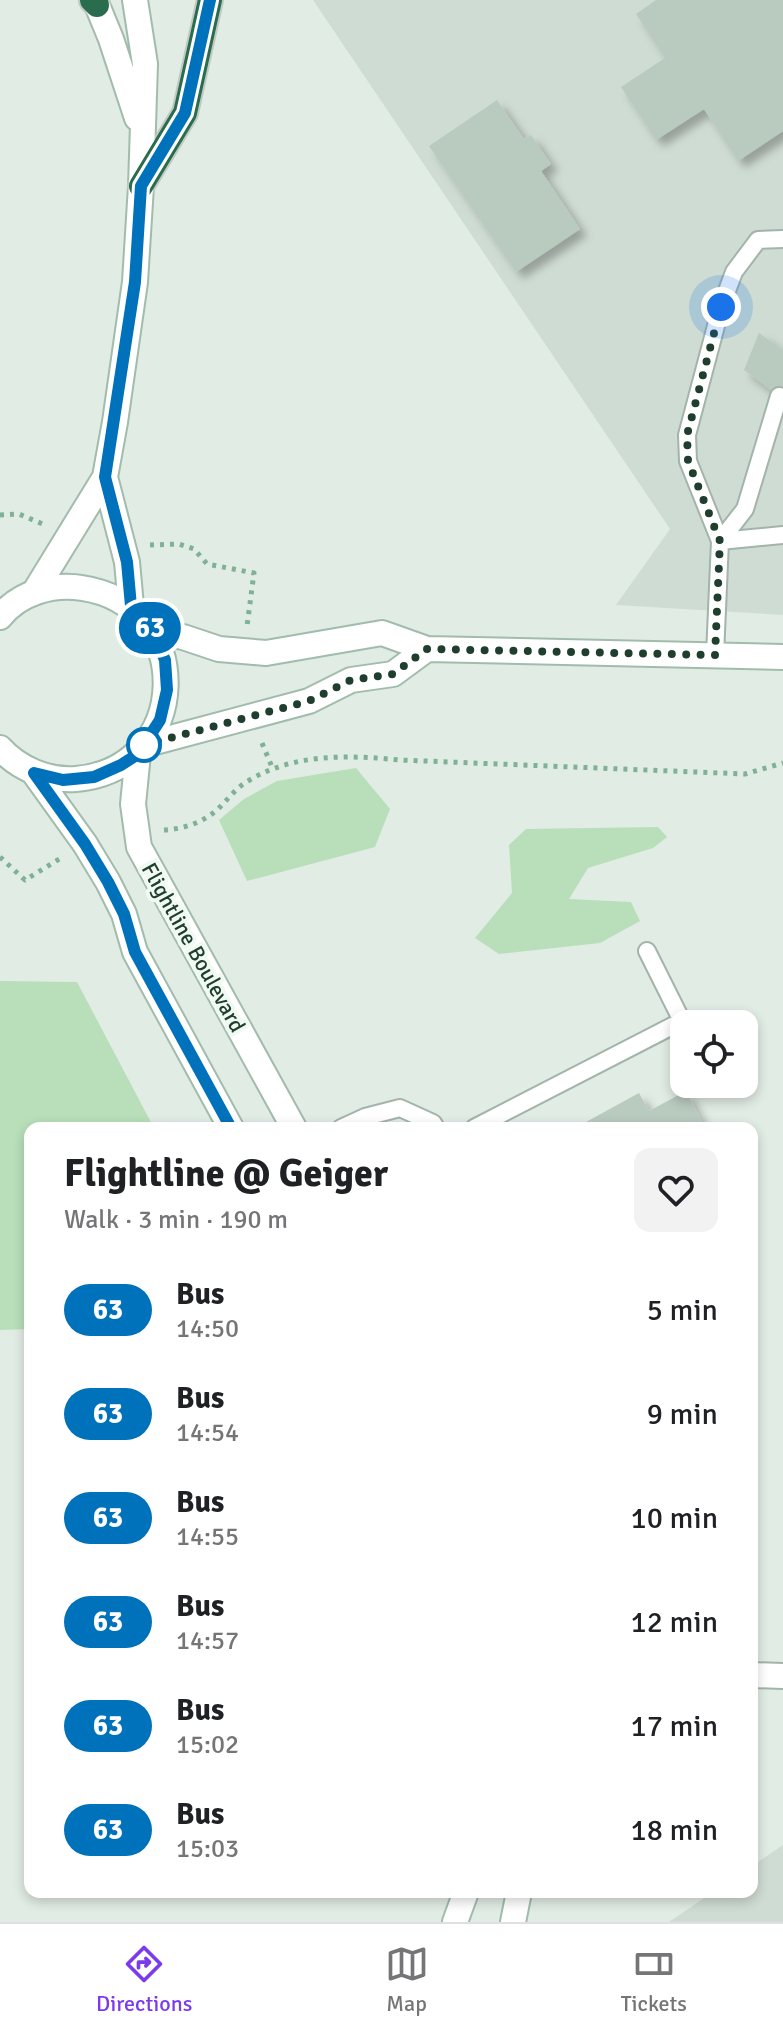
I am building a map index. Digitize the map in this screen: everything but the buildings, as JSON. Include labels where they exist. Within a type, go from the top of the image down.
[{"type":"highway","points":[[141,186],[185,113],[210,0]]},
{"type":"main road","points":[[35,591],[105,477],[135,282],[145,64],[135,0]]},
{"type":"main road","points":[[95,2],[111,39],[142,133]]},
{"type":"main road","points":[[105,477],[127,562],[131,606]]},
{"type":"main road","points":[[5,609],[35,591],[68,585],[101,591],[131,606],[153,632],[165,660],[167,690],[160,720],[141,750]]},
{"type":"main road","points":[[153,632],[183,637],[219,649],[266,653],[382,633],[427,649],[783,657]]},
{"type":"main road","points":[[0,748],[8,757],[34,773],[63,780],[94,777],[121,765],[141,750],[250,715],[309,701],[351,680],[393,674],[427,649]]},
{"type":"main road","name":"Flightline Boulevard","points":[[141,750],[133,804],[139,847],[291,1122]]},
{"type":"main road","name":"Flightline Boulevard","points":[[34,773],[85,844],[124,914],[135,952],[228,1122]]},
{"type":"main road","points":[[758,1675],[783,1676]]},
{"type":"main road","points":[[455,1922],[464,1898]]},
{"type":"main road","points":[[513,1922],[518,1898]]},
{"type":"lane","points":[[715,655],[720,541],[688,461],[687,435],[721,307],[734,272],[758,240],[783,239]]},
{"type":"lane","points":[[720,541],[745,509],[779,396]]},
{"type":"lane","points":[[720,541],[783,535]]},
{"type":"lane","points":[[486,1122],[682,1021],[647,951]]},
{"type":"lane","points":[[356,1122],[400,1108],[431,1122]]},
{"type":"path","points":[[0,515],[19,514],[70,536]]},
{"type":"path","points":[[123,546],[179,544],[194,549],[207,564],[254,573],[244,651]]},
{"type":"path","points":[[250,715],[272,767]]},
{"type":"path","points":[[137,831],[183,830],[216,811],[243,784],[272,767],[350,755],[400,760],[745,774],[783,763]]},
{"type":"path","points":[[0,857],[25,880],[85,844]]},
{"type":"shaded area","points":[[313,0],[783,0],[783,615],[616,605],[670,529]]},
{"type":"shaded area","points":[[783,1845],[783,1922],[669,1922],[704,1898],[758,1898],[758,1862]]},
{"type":"green space","points":[[356,768],[390,809],[375,847],[247,881],[219,820],[244,799],[277,781]]},
{"type":"green space","points":[[658,827],[667,837],[653,848],[588,868],[569,899],[631,902],[640,921],[600,943],[499,954],[475,938],[512,893],[509,845],[526,829]]},
{"type":"green space","points":[[0,981],[77,982],[151,1122],[24,1122],[24,1329],[0,1330]]},
{"type":"bus line","name":"63","points":[[210,0],[185,113],[141,186],[135,282],[105,477],[127,562],[131,606],[153,632],[165,660],[167,690],[160,720],[138,754],[121,765],[94,777],[63,780],[34,773],[108,882],[124,914],[135,952],[228,1122]]},
{"type":"route","points":[[144,745],[309,701],[351,680],[393,674],[427,649],[715,655],[720,541],[688,461],[687,435],[721,307]]}]
